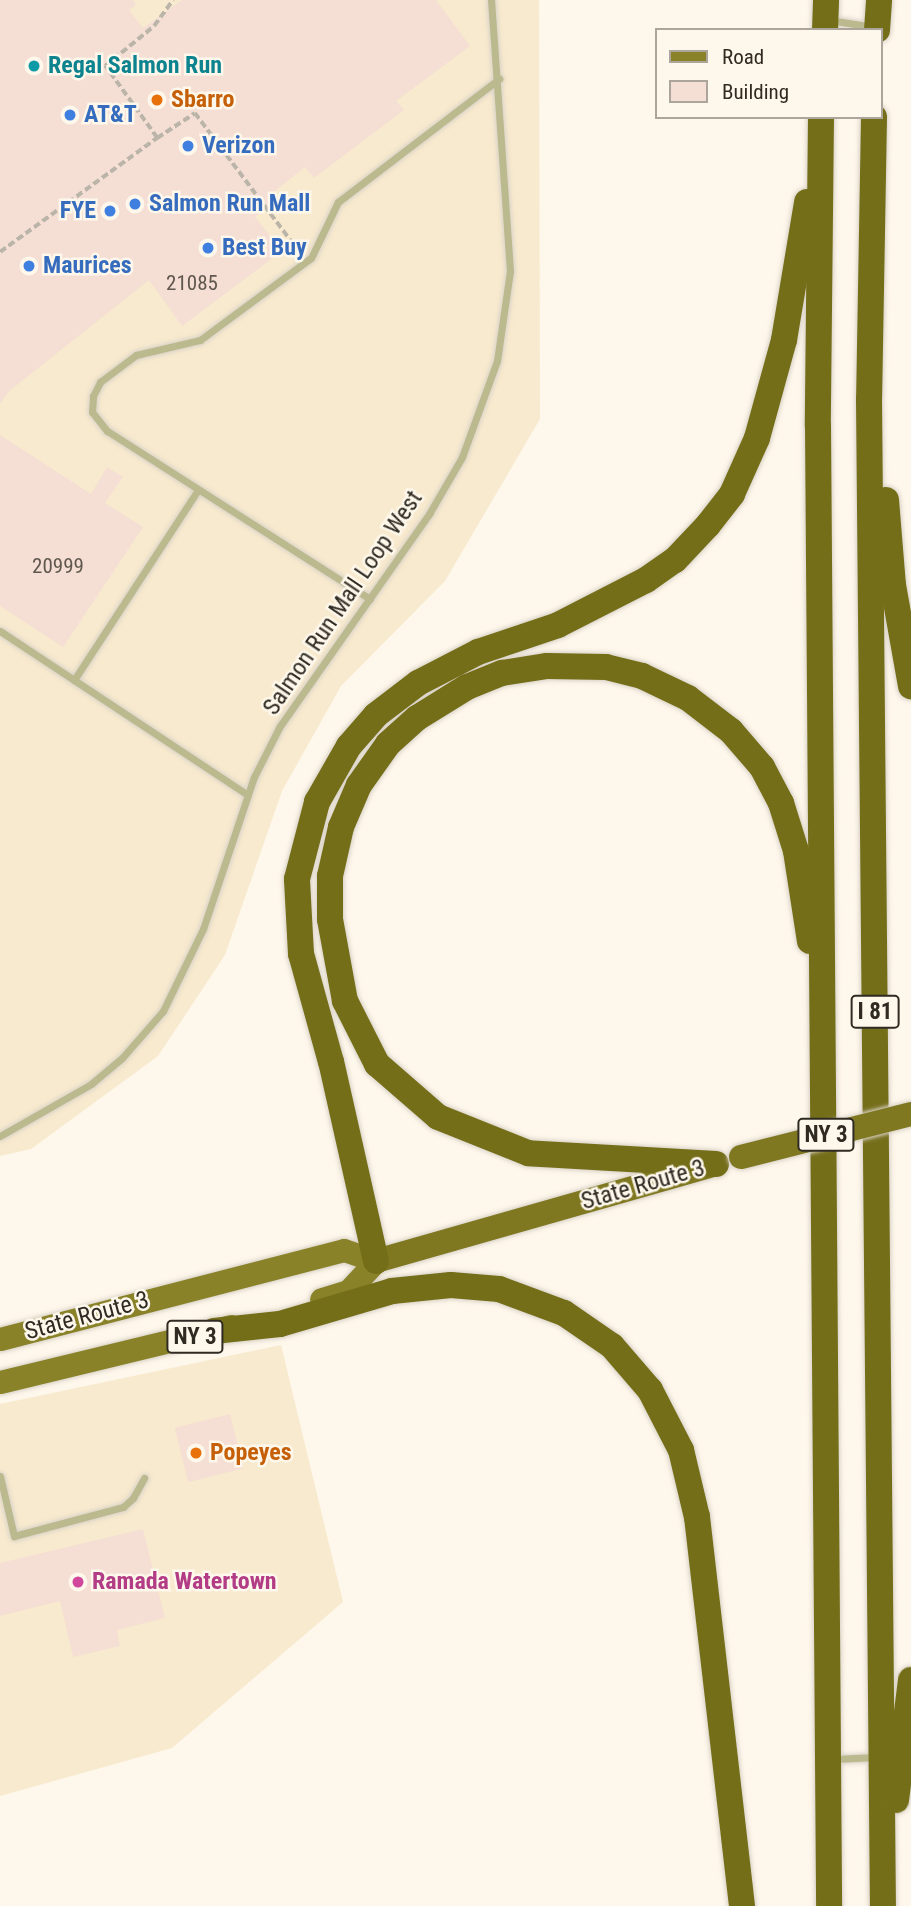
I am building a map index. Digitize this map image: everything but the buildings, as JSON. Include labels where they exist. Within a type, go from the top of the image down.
[{"type":"highway","points":[[877,28],[879,0]]},
{"type":"highway","points":[[376,1261],[331,1062],[301,954],[297,879],[317,802],[349,746],[376,715],[418,683],[478,652],[558,625],[646,580],[676,560],[724,504],[757,438],[784,340],[821,119]]},
{"type":"highway","name":"I 81","points":[[821,119],[818,439],[829,1906]]},
{"type":"highway","points":[[874,127],[883,468],[893,585],[911,686]]},
{"type":"highway","name":"I 81","points":[[874,127],[869,413],[883,1906]]},
{"type":"highway","points":[[729,1161],[528,1153],[438,1117],[377,1064],[345,1001],[330,919],[330,876],[341,827],[359,785],[388,744],[417,718],[467,687],[502,673],[547,666],[606,667],[642,676],[688,698],[739,740],[762,767],[782,803],[796,851],[824,1020]]},
{"type":"highway","name":"State Route 3","points":[[376,1261],[729,1161],[911,1114]]},
{"type":"highway","points":[[214,1331],[280,1324],[392,1291],[452,1285],[512,1294],[564,1314],[612,1346],[650,1390],[681,1450],[694,1504],[742,1906]]},
{"type":"highway","points":[[883,1906],[911,1680]]},
{"type":"main road","name":"State Route 3","points":[[0,1339],[344,1250],[376,1261],[348,1291],[214,1331],[0,1381]]},
{"type":"lane","name":"Salmon Run Mall Loop West","points":[[0,1136],[92,1084],[122,1058],[163,1011],[203,929],[248,794],[280,726],[429,513],[462,457],[497,361],[510,271],[499,79],[491,0]]},
{"type":"lane","points":[[825,17],[873,28]]},
{"type":"lane","points":[[369,599],[107,431],[92,412],[95,389],[109,373],[147,350],[200,340],[306,261],[318,250],[338,202],[499,79]]},
{"type":"lane","points":[[74,680],[198,490]]},
{"type":"lane","points":[[0,631],[248,794]]},
{"type":"lane","points":[[0,1476],[14,1536],[123,1507],[144,1478]]},
{"type":"lane","points":[[829,1759],[882,1757]]},
{"type":"path","points":[[158,138],[105,66],[154,26],[173,0]]},
{"type":"path","points":[[0,252],[195,113],[306,261]]},
{"type":"shaded area","name":"Salmon Run Mall","points":[[0,0],[539,0],[540,419],[445,581],[341,686],[282,791],[225,955],[158,1056],[31,1149],[0,1156]]},
{"type":"shaded area","points":[[281,1345],[343,1602],[172,1748],[0,1796],[0,1404]]},
{"type":"place","name":"Regal Salmon Run","points":[[34,66]]},
{"type":"place","name":"Sbarro","points":[[157,100]]},
{"type":"place","name":"AT&T","points":[[70,115]]},
{"type":"place","name":"Verizon","points":[[188,146]]},
{"type":"place","name":"Salmon Run Mall","points":[[135,204]]},
{"type":"place","name":"FYE","points":[[110,211]]},
{"type":"place","name":"Best Buy","points":[[208,248]]},
{"type":"place","name":"Maurices","points":[[29,266]]},
{"type":"place","name":"Popeyes","points":[[196,1453]]},
{"type":"place","name":"Ramada Watertown","points":[[78,1582]]}]
